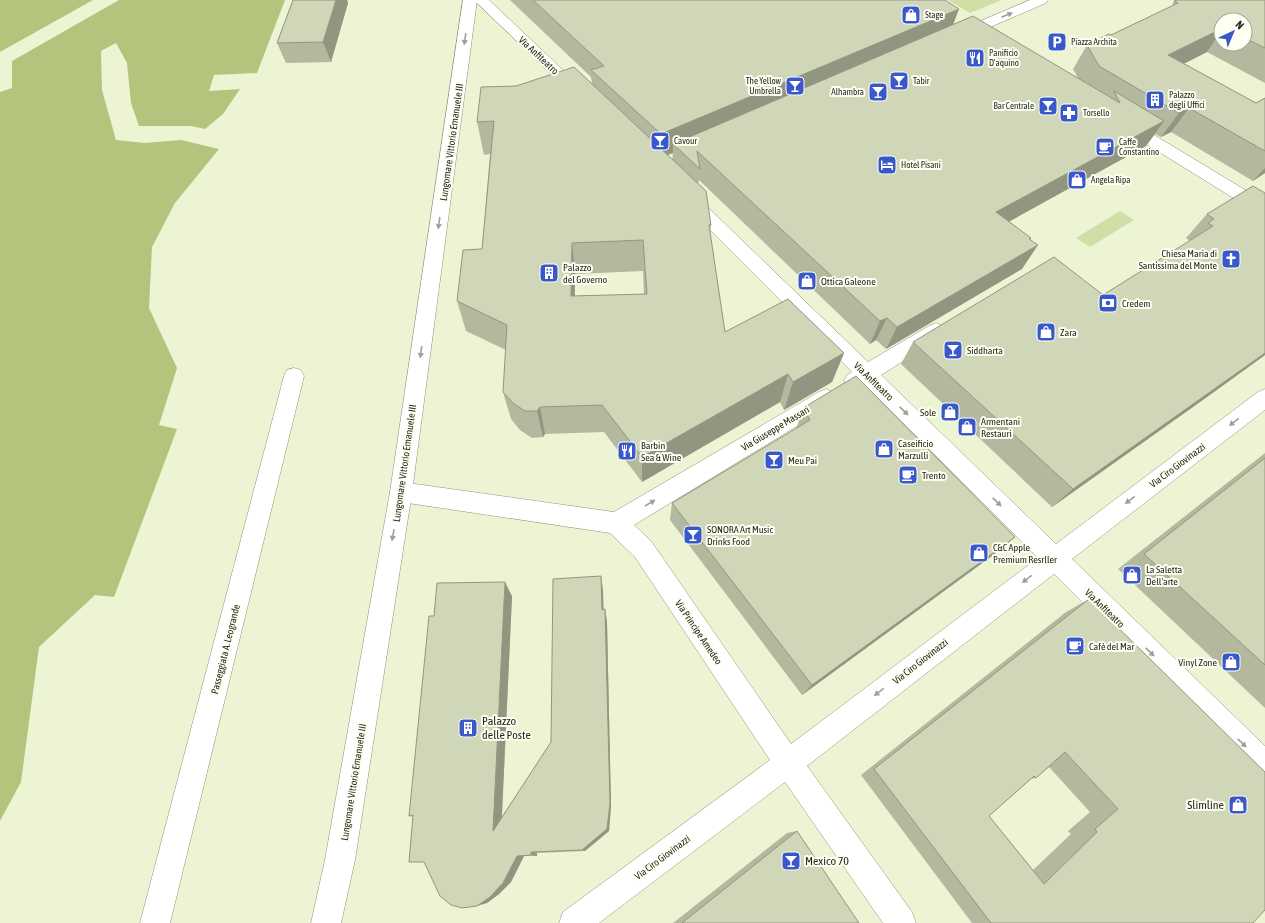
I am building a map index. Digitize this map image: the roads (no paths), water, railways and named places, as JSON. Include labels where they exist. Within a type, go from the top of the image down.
[{"type":"street","name":"Lungomare Vittorio Emanuele III","points":[[326,923],[340,860],[401,492],[470,0]]},
{"type":"street","name":"Via Anfiteatro","points":[[481,0],[590,104]]},
{"type":"street","points":[[948,41],[967,26],[1041,0]]},
{"type":"street","points":[[967,26],[986,38]]},
{"type":"street","points":[[1116,118],[1265,210]]},
{"type":"street","name":"Via Anfiteatro","points":[[678,187],[866,374],[1265,765]]},
{"type":"street","name":"Via Giuseppe Massari","points":[[616,523],[954,320]]},
{"type":"street","name":"Passeggiata A. Leogrande","points":[[155,923],[294,376]]},
{"type":"street","name":"Via Ciro Giovinazzi","points":[[574,923],[788,763],[1265,398]]},
{"type":"street","points":[[401,492],[616,523]]},
{"type":"street","name":"Via Principe Amedeo","points":[[616,523],[643,549],[788,763],[901,923]]},
{"type":"place","name":"Stage","points":[[911,15]]},
{"type":"place","name":"Piazza Archita","points":[[1057,42]]},
{"type":"place","name":"Panificio D'aquino","points":[[975,58]]},
{"type":"place","name":"Tabir","points":[[899,81]]},
{"type":"place","name":"The Yellow Umbrella","points":[[795,86]]},
{"type":"place","name":"Alhambra","points":[[878,92]]},
{"type":"place","name":"Palazzo degli Uffici","points":[[1155,100]]},
{"type":"place","name":"Bar Centrale","points":[[1048,106]]},
{"type":"place","name":"Torsello","points":[[1069,113]]},
{"type":"place","name":"Cavour","points":[[660,141]]},
{"type":"place","name":"Caffe Constantino","points":[[1105,147]]},
{"type":"place","name":"Hotel Pisani","points":[[887,165]]},
{"type":"place","name":"Angela Ripa","points":[[1077,180]]},
{"type":"place","name":"Chiesa Maria di Santissima del Monte","points":[[1231,259]]},
{"type":"place","name":"Palazzo del Governo","points":[[549,273]]},
{"type":"place","name":"Ottica Galeone","points":[[807,281]]},
{"type":"place","name":"Credem","points":[[1108,303]]},
{"type":"place","name":"Zara","points":[[1046,332]]},
{"type":"place","name":"Siddharta","points":[[953,350]]},
{"type":"place","name":"Sole","points":[[950,412]]},
{"type":"place","name":"Armentani Restauri","points":[[967,427]]},
{"type":"place","name":"Caseificio Marzulli","points":[[884,449]]},
{"type":"place","name":"Barbin Sea & Wine","points":[[627,451]]},
{"type":"place","name":"Meu Pai","points":[[774,460]]},
{"type":"place","name":"Trento","points":[[908,475]]},
{"type":"place","name":"SONORA Art Music Drinks Food","points":[[693,535]]},
{"type":"place","name":"C&C Apple Premium Resrller","points":[[979,553]]},
{"type":"place","name":"La Saletta Dell'arte","points":[[1132,575]]},
{"type":"place","name":"Cafè del Mar","points":[[1075,646]]},
{"type":"place","name":"Vinyl Zone","points":[[1231,662]]},
{"type":"place","name":"Palazzo delle Poste","points":[[468,728]]},
{"type":"place","name":"Slimline","points":[[1238,805]]},
{"type":"place","name":"Mexico 70","points":[[791,861]]}]
